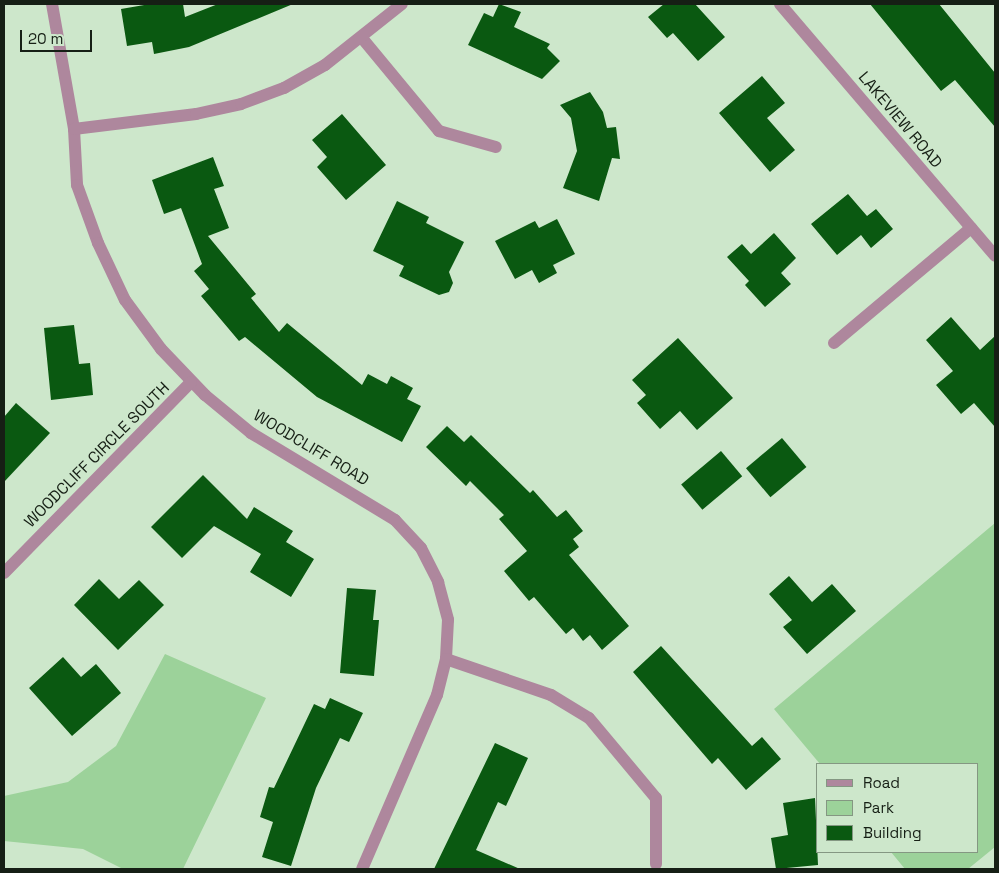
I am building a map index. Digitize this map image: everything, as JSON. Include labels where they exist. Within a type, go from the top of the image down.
[{"type":"street","name":"WOODCLIFF ROAD","points":[[52,4],[74,129],[77,184],[98,243],[125,300],[161,349],[191,382],[251,433],[395,520],[421,548],[438,582],[448,620],[446,659],[437,695],[362,869]]},
{"type":"street","points":[[74,129],[196,114],[241,104],[284,88],[325,65],[362,38],[402,4]]},
{"type":"street","name":"LAKEVIEW ROAD","points":[[780,4],[995,256]]},
{"type":"street","points":[[362,38],[439,131],[496,147]]},
{"type":"street","points":[[834,343],[971,228]]},
{"type":"street","name":"WOODCLIFF CIRCLE SOUTH","points":[[4,572],[191,382]]},
{"type":"street","points":[[446,659],[551,695],[589,718],[656,798],[656,864]]},
{"type":"green space","points":[[995,523],[995,847],[968,869],[905,869],[892,853],[979,853],[979,763],[819,763],[774,709]]},
{"type":"green space","points":[[165,654],[266,698],[183,869],[123,869],[83,849],[4,841],[4,796],[68,782],[116,746]]},
{"type":"building","points":[[150,4],[183,4],[185,17],[218,4],[293,4],[189,47],[154,54],[152,42],[127,46],[121,9]]},
{"type":"building","points":[[499,4],[521,12],[514,27],[550,44],[547,48],[560,61],[542,79],[468,45],[484,13],[493,17]]},
{"type":"building","points":[[664,4],[695,4],[725,37],[698,61],[673,33],[667,38],[648,17]]},
{"type":"building","points":[[870,4],[939,4],[995,73],[995,127],[955,80],[941,91]]},
{"type":"building","points":[[762,76],[785,103],[767,118],[795,150],[770,172],[719,113]]},
{"type":"building","points":[[590,92],[603,112],[607,128],[616,127],[620,159],[612,158],[599,201],[563,188],[577,151],[571,118],[560,105]]},
{"type":"building","points":[[342,114],[386,165],[346,200],[317,167],[327,157],[312,140]]},
{"type":"building","points":[[213,157],[224,186],[214,189],[229,228],[208,236],[256,294],[251,298],[279,332],[287,323],[362,385],[368,374],[387,384],[391,376],[413,388],[407,399],[421,406],[402,442],[317,397],[245,337],[239,341],[201,296],[209,289],[194,271],[202,264],[181,208],[164,214],[152,180]]},
{"type":"building","points":[[848,194],[867,216],[876,209],[893,229],[871,248],[861,235],[837,255],[811,224]]},
{"type":"building","points":[[397,201],[429,217],[426,223],[464,242],[449,272],[453,283],[449,292],[439,295],[399,276],[404,266],[373,251]]},
{"type":"building","points":[[557,219],[575,254],[553,265],[557,273],[539,283],[532,270],[515,279],[495,241],[535,221],[539,228]]},
{"type":"building","points":[[774,233],[796,258],[781,273],[791,284],[765,307],[745,285],[749,281],[727,257],[742,244],[751,254]]},
{"type":"building","points":[[951,317],[980,350],[995,336],[995,427],[974,403],[961,414],[936,385],[953,371],[926,340]]},
{"type":"building","points":[[74,325],[79,364],[90,363],[93,395],[51,400],[44,328]]},
{"type":"building","points":[[678,338],[733,398],[697,430],[680,411],[660,429],[637,403],[646,395],[632,380]]},
{"type":"building","points":[[16,403],[50,433],[4,482],[4,417]]},
{"type":"building","points":[[447,426],[464,442],[471,435],[530,493],[533,490],[557,517],[566,510],[583,531],[573,539],[579,547],[569,555],[629,626],[602,650],[590,635],[583,641],[573,628],[566,634],[534,597],[529,601],[504,571],[527,551],[499,519],[504,515],[470,481],[466,486],[426,447]]},
{"type":"building","points":[[782,438],[806,467],[770,497],[746,468]]},
{"type":"building","points":[[721,451],[742,476],[702,510],[681,484]]},
{"type":"building","points":[[203,475],[247,519],[254,507],[293,531],[286,542],[314,559],[291,597],[250,572],[261,554],[214,526],[182,558],[151,527]]},
{"type":"building","points":[[789,576],[812,602],[832,584],[856,611],[807,654],[783,627],[792,620],[769,594]]},
{"type":"building","points":[[99,579],[119,599],[139,580],[164,605],[118,650],[74,605]]},
{"type":"building","points":[[347,588],[376,590],[373,620],[379,620],[374,676],[340,673]]},
{"type":"building","points":[[661,646],[752,746],[762,737],[781,759],[746,790],[718,758],[712,764],[633,672]]},
{"type":"building","points":[[63,657],[81,677],[96,664],[121,693],[72,736],[29,688]]},
{"type":"building","points":[[330,698],[363,713],[349,742],[340,738],[316,788],[291,866],[262,857],[273,822],[260,817],[269,787],[274,788],[314,704],[325,709]]},
{"type":"building","points":[[495,743],[528,758],[506,806],[498,802],[476,850],[520,869],[434,869]]},
{"type":"building","points":[[815,798],[818,865],[776,869],[771,838],[788,835],[783,803]]}]
